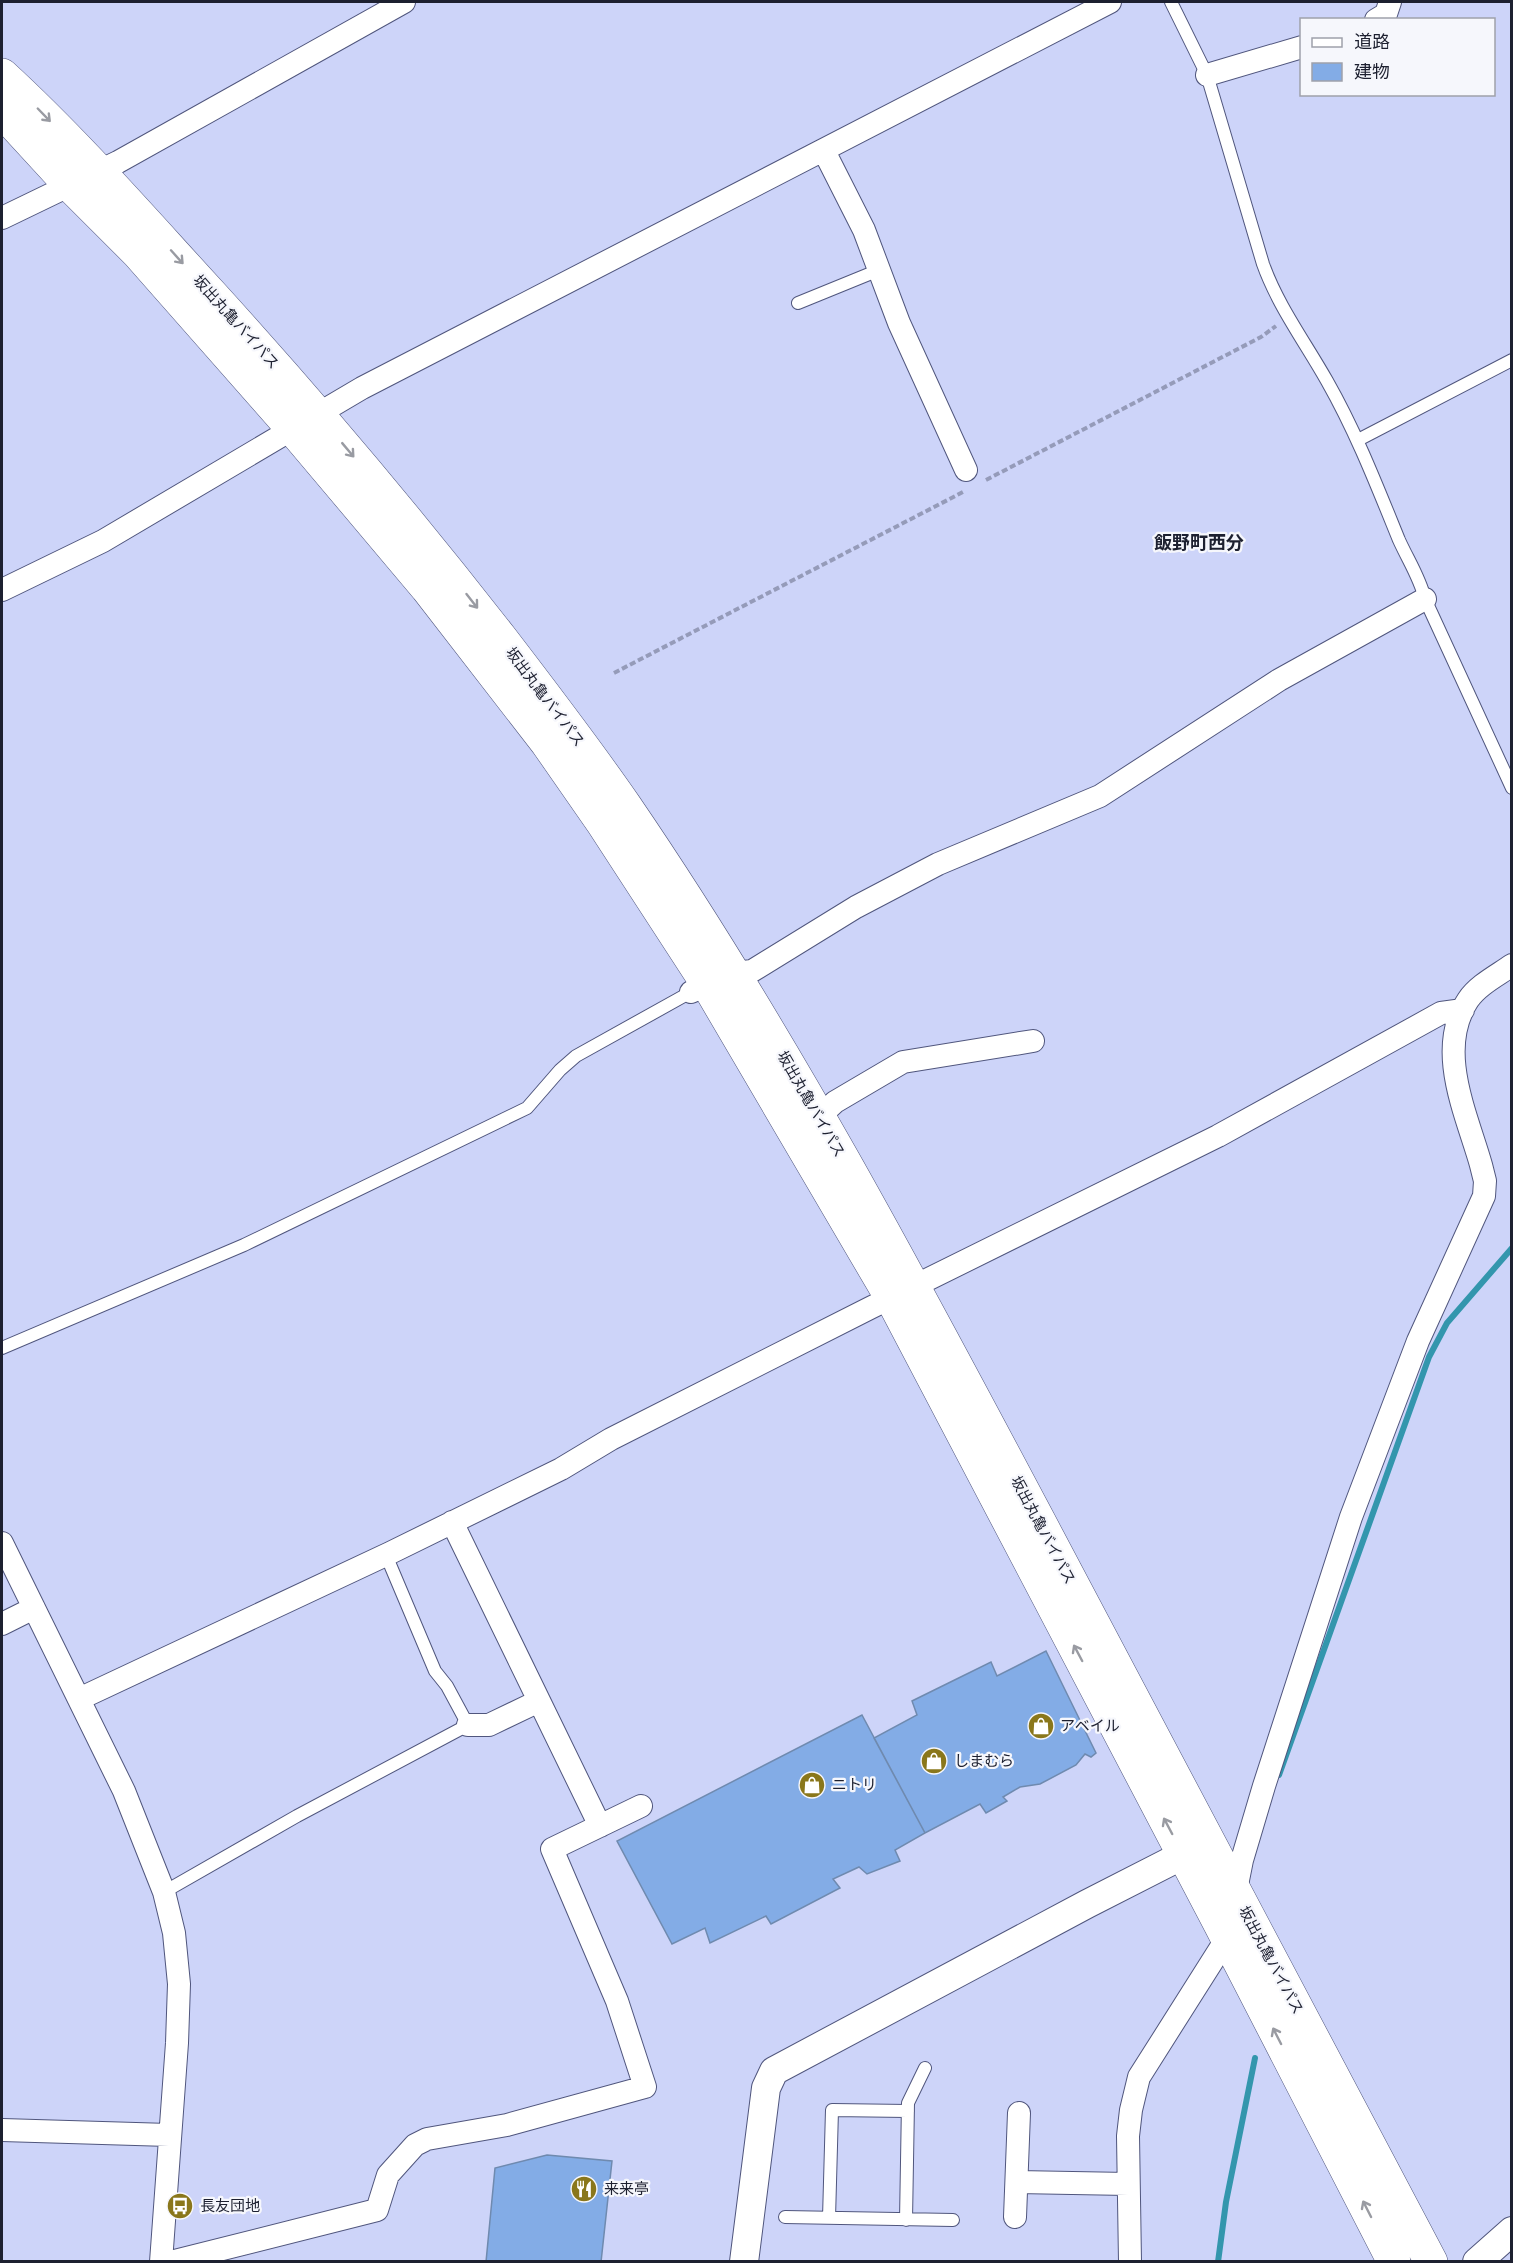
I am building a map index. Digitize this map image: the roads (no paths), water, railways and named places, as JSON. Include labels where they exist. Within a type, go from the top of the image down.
[{"type":"highway","name":"坂出丸亀バイパス","points":[[2,75],[84,178],[138,253],[306,421],[428,588],[547,743],[712,984],[902,1292],[1236,1893],[1431,2262]]},
{"type":"highway","name":"坂出丸亀バイパス","points":[[2,111],[84,178]]},
{"type":"highway","name":"坂出丸亀バイパス","points":[[712,984],[819,1117],[902,1292],[1183,1855],[1394,2262]]},
{"type":"street","points":[[2,218],[84,178],[404,2]]},
{"type":"street","points":[[2,590],[102,541],[362,388],[1110,2]]},
{"type":"street","points":[[1379,18],[1386,14],[1390,2]]},
{"type":"street","points":[[1207,75],[1300,48]]},
{"type":"street","points":[[824,151],[864,230],[899,323],[972,481]]},
{"type":"street","points":[[712,984],[752,971],[856,907],[938,864],[1100,796],[1279,680],[1425,599]]},
{"type":"street","points":[[1130,2262],[1128,2136],[1138,2077],[1227,1938],[1242,1860],[1352,1517],[1418,1341],[1484,1196],[1483,1173],[1460,1092],[1454,1059],[1454,1043],[1463,1010],[1469,999],[1512,965]]},
{"type":"street","points":[[79,1699],[386,1555],[561,1468],[611,1439],[1218,1136],[1441,1013],[1463,1010]]},
{"type":"street","points":[[819,1117],[835,1102],[903,1062],[1033,1041]]},
{"type":"street","points":[[452,1522],[600,1826]]},
{"type":"street","points":[[2,1543],[124,1791],[164,1892],[174,1933],[179,1984],[177,2043],[161,2262]]},
{"type":"street","points":[[2,1624],[34,1608]]},
{"type":"street","points":[[468,1725],[489,1725],[539,1701]]},
{"type":"street","points":[[171,2262],[377,2210],[388,2175],[415,2145],[427,2139],[507,2125],[645,2087],[617,2001],[552,1849],[641,1806]]},
{"type":"street","points":[[744,2262],[766,2088],[774,2071],[1183,1855]]},
{"type":"street","points":[[1015,2217],[1019,2113]]},
{"type":"street","points":[[2,2130],[169,2135]]},
{"type":"street","points":[[1017,2182],[1128,2184]]},
{"type":"street","points":[[1477,2262],[1512,2231]]},
{"type":"lane","points":[[1171,2],[1207,75],[1273,293],[1327,381],[1358,440],[1425,599],[1512,788]]},
{"type":"lane","points":[[798,303],[879,270]]},
{"type":"lane","points":[[1358,440],[1512,360]]},
{"type":"lane","points":[[2,1348],[244,1245],[527,1108],[560,1070],[576,1056],[712,984]]},
{"type":"lane","points":[[164,1892],[297,1816],[468,1725],[447,1686],[435,1671],[386,1555]]},
{"type":"lane","points":[[906,2220],[908,2103],[925,2068]]},
{"type":"lane","points":[[829,2218],[832,2110],[908,2111]]},
{"type":"lane","points":[[785,2217],[953,2220]]},
{"type":"waterway","points":[[1279,1775],[1429,1357],[1447,1323],[1512,1248]]},
{"type":"waterway","points":[[1218,2262],[1226,2202],[1255,2058]]},
{"type":"place","name":"アベイル","points":[[1041,1726]]},
{"type":"place","name":"しまむら","points":[[934,1761]]},
{"type":"place","name":"ニトリ","points":[[812,1785]]},
{"type":"place","name":"来来亭","points":[[584,2189]]},
{"type":"place","name":"長友団地","points":[[180,2206]]},
{"type":"district","name":"飯野町西分","points":[[1199,543]]}]
